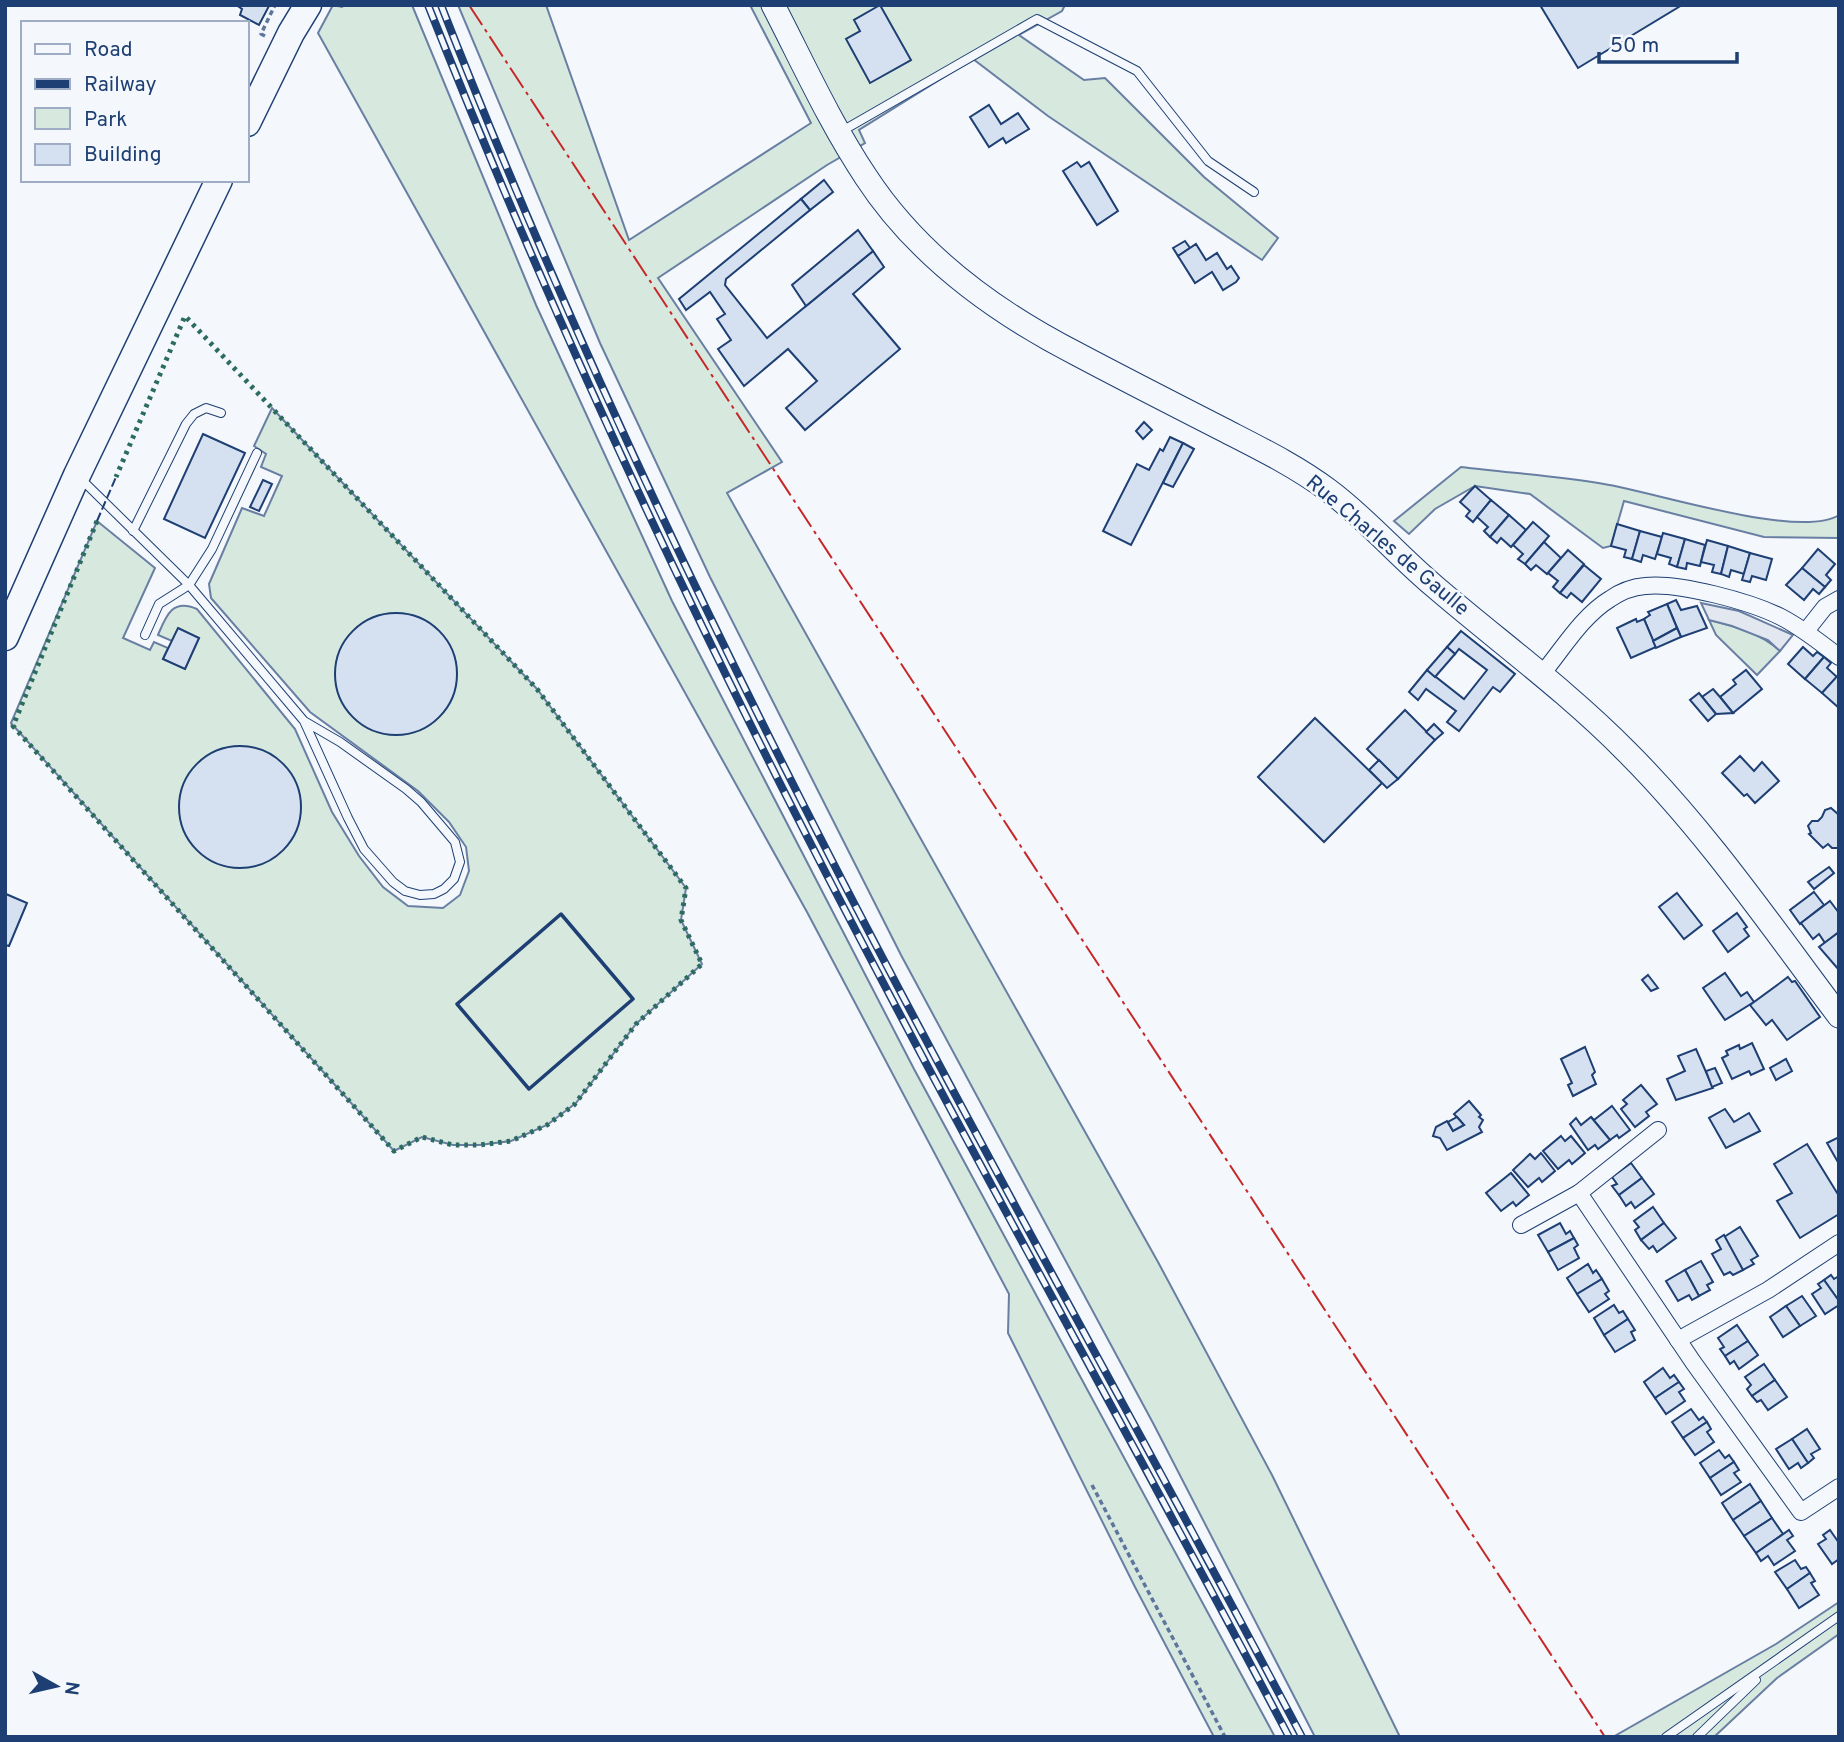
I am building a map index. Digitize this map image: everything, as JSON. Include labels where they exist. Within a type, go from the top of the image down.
[{"type":"main road","points":[[248,121],[307,5]]},
{"type":"main road","points":[[9,629],[77,475],[218,182]]},
{"type":"street","name":"Rue Charles de Gaulle","points":[[773,5],[839,133],[868,181],[894,214],[935,256],[1001,310],[1056,343],[1258,447],[1313,480],[1363,519],[1434,586],[1542,674],[1618,743],[1664,791],[1701,834],[1839,1016]]},
{"type":"street","points":[[1542,674],[1601,605],[1622,592],[1646,586],[1668,587],[1740,601],[1773,613],[1806,631],[1839,657]]},
{"type":"street","points":[[1806,631],[1825,607],[1839,599]]},
{"type":"street","points":[[1521,1225],[1579,1193],[1658,1130]]},
{"type":"street","points":[[1579,1193],[1678,1340],[1801,1512],[1839,1487]]},
{"type":"street","points":[[1678,1340],[1768,1290],[1839,1243]]},
{"type":"lane","points":[[839,133],[1037,19],[1137,71],[1208,160],[1254,192]]},
{"type":"lane","points":[[133,531],[194,414],[206,408],[220,413]]},
{"type":"lane","points":[[145,635],[159,604],[189,585],[212,550],[257,453]]},
{"type":"lane","points":[[77,475],[189,585],[304,720],[364,849],[393,882],[405,891],[420,895],[444,890],[454,879],[460,862],[455,842],[407,789],[304,720]]},
{"type":"lane","points":[[1666,1737],[1839,1616]]},
{"type":"lane","points":[[1696,1737],[1776,1661]]},
{"type":"path","points":[[1092,1485],[1225,1737]]},
{"type":"green space","points":[[333,5],[412,5],[536,305],[672,601],[914,1069],[1275,1737],[1214,1737],[1135,1587],[1008,1333],[1009,1294],[807,912],[318,33]]},
{"type":"green space","points":[[458,5],[546,5],[629,240],[811,123],[750,5],[1065,5],[1062,11],[1019,35],[1084,80],[1105,78],[1204,177],[1278,238],[1262,260],[1048,116],[973,59],[859,130],[865,143],[827,165],[658,278],[782,462],[727,493],[1158,1262],[1272,1475],[1400,1737],[1315,1737],[1153,1423],[901,955],[710,577],[600,343]]},
{"type":"green space","points":[[272,408],[537,689],[686,888],[681,920],[702,964],[636,1024],[576,1103],[547,1125],[511,1141],[453,1145],[422,1137],[394,1151],[11,723],[97,521],[155,568],[123,638],[150,650],[154,642],[168,648],[163,659],[185,669],[199,638],[178,629],[172,641],[158,635],[167,616],[176,607],[188,606],[197,609],[295,729],[332,812],[359,856],[383,887],[408,906],[443,908],[460,895],[469,871],[466,847],[449,822],[418,791],[310,712],[211,598],[209,584],[242,508],[264,516],[282,476],[261,467],[266,454],[254,446]]},
{"type":"green space","points":[[1461,467],[1604,484],[1761,518],[1793,522],[1820,521],[1839,515],[1839,538],[1764,537],[1624,501],[1611,546],[1603,548],[1530,494],[1475,486],[1435,509],[1409,534],[1394,521]]},
{"type":"green space","points":[[1709,620],[1756,635],[1780,651],[1757,675],[1716,635]]},
{"type":"green space","points":[[1839,1602],[1839,1634],[1777,1678],[1714,1737],[1613,1737],[1776,1644]]},
{"type":"shaded area","points":[[1701,603],[1739,611],[1793,635],[1780,651],[1768,640],[1709,620]]},
{"type":"building","points":[[240,5],[269,6],[259,25],[240,15]]},
{"type":"building","points":[[880,5],[911,60],[870,83],[846,39],[860,31],[854,20]]},
{"type":"building","points":[[1540,5],[1682,5],[1578,68]]},
{"type":"building","points":[[989,105],[1001,124],[1018,113],[1029,129],[1006,143],[1003,138],[989,147],[970,117]]},
{"type":"building","points":[[1077,162],[1081,167],[1089,162],[1118,211],[1097,225],[1063,171]]},
{"type":"building","points":[[824,180],[833,192],[810,210],[801,199]]},
{"type":"building","points":[[801,199],[810,210],[726,279],[725,285],[767,338],[873,251],[884,267],[853,294],[900,349],[805,430],[786,408],[817,381],[788,349],[744,386],[718,349],[731,340],[717,319],[725,314],[710,292],[686,310],[679,299]]},
{"type":"building","points":[[858,230],[873,251],[806,306],[792,285]]},
{"type":"building","points":[[1185,241],[1190,248],[1178,256],[1173,248]]},
{"type":"building","points":[[1196,244],[1206,260],[1217,253],[1227,269],[1231,266],[1239,278],[1236,282],[1223,290],[1212,272],[1195,283],[1178,256]]},
{"type":"building","points":[[1144,422],[1152,430],[1143,439],[1136,431]]},
{"type":"building","points":[[203,434],[245,453],[205,538],[164,519]]},
{"type":"building","points":[[1170,437],[1183,443],[1131,545],[1103,531],[1137,464],[1149,470]]},
{"type":"building","points":[[1183,443],[1194,449],[1173,487],[1163,483]]},
{"type":"building","points":[[263,480],[272,484],[259,511],[250,507]]},
{"type":"building","points":[[1475,486],[1491,500],[1473,522],[1466,516],[1470,511],[1460,502]]},
{"type":"building","points":[[1491,500],[1509,515],[1490,537],[1484,531],[1488,527],[1477,517]]},
{"type":"building","points":[[1509,515],[1526,530],[1511,547],[1501,538],[1497,543],[1490,537]]},
{"type":"building","points":[[1533,522],[1549,536],[1525,564],[1518,559],[1523,554],[1513,545]]},
{"type":"building","points":[[1617,524],[1640,531],[1632,559],[1624,557],[1626,550],[1611,546]]},
{"type":"building","points":[[1640,531],[1662,537],[1655,559],[1643,555],[1641,562],[1632,559]]},
{"type":"building","points":[[1663,533],[1685,539],[1677,567],[1669,564],[1671,558],[1657,554]]},
{"type":"building","points":[[1685,539],[1705,545],[1700,566],[1687,563],[1686,569],[1677,567]]},
{"type":"building","points":[[1707,540],[1728,546],[1721,574],[1712,572],[1714,565],[1701,562]]},
{"type":"building","points":[[1544,542],[1561,558],[1547,574],[1536,565],[1531,570],[1525,564]]},
{"type":"building","points":[[1728,546],[1750,553],[1744,574],[1731,570],[1729,577],[1721,574]]},
{"type":"building","points":[[1818,549],[1835,564],[1826,575],[1831,580],[1825,587],[1802,568]]},
{"type":"building","points":[[1568,550],[1584,564],[1560,593],[1553,587],[1558,581],[1548,573]]},
{"type":"building","points":[[1750,553],[1772,559],[1766,580],[1752,576],[1750,582],[1742,580]]},
{"type":"building","points":[[1584,565],[1601,579],[1582,602],[1571,593],[1567,598],[1560,593]]},
{"type":"building","points":[[1802,568],[1825,587],[1819,594],[1813,589],[1804,600],[1786,585]]},
{"type":"building","points":[[1676,600],[1681,610],[1697,606],[1707,628],[1681,637],[1667,604]]},
{"type":"building","points":[[1667,604],[1677,628],[1653,641],[1644,619],[1650,615],[1648,612]]},
{"type":"building","points":[[396,613],[419,618],[439,631],[452,651],[457,674],[452,697],[439,717],[419,730],[396,735],[373,730],[353,717],[340,697],[335,674],[340,651],[353,631],[373,618]]},
{"type":"building","points":[[1636,619],[1637,622],[1644,619],[1656,647],[1631,658],[1617,628]]},
{"type":"building","points":[[178,628],[199,638],[185,669],[163,659]]},
{"type":"building","points":[[1677,628],[1681,637],[1656,648],[1653,641]]},
{"type":"building","points":[[1461,631],[1515,674],[1500,692],[1493,687],[1459,731],[1447,722],[1456,711],[1426,689],[1418,700],[1409,692],[1427,670],[1464,699],[1487,670],[1459,649],[1455,654],[1447,647]]},
{"type":"building","points":[[1447,647],[1455,654],[1435,677],[1427,670]]},
{"type":"building","points":[[1803,647],[1813,656],[1817,652],[1824,657],[1805,679],[1788,664]]},
{"type":"building","points":[[1824,657],[1831,663],[1827,668],[1837,677],[1822,693],[1805,679]]},
{"type":"building","points":[[1746,670],[1762,689],[1733,713],[1720,697],[1736,684],[1733,680]]},
{"type":"building","points":[[1839,674],[1839,708],[1822,693]]},
{"type":"building","points":[[1713,689],[1733,713],[1716,714],[1702,697]]},
{"type":"building","points":[[1699,693],[1716,714],[1708,721],[1690,700]]},
{"type":"building","points":[[1405,710],[1435,740],[1398,779],[1367,749]]},
{"type":"building","points":[[1315,718],[1382,783],[1324,842],[1258,777]]},
{"type":"building","points":[[1434,724],[1443,733],[1435,740],[1426,732]]},
{"type":"building","points":[[240,746],[263,751],[283,764],[296,784],[301,807],[296,830],[283,850],[263,863],[240,868],[217,863],[197,850],[184,830],[179,807],[184,784],[197,764],[217,751]]},
{"type":"building","points":[[1740,756],[1754,771],[1762,762],[1779,781],[1755,803],[1747,794],[1744,796],[1722,773]]},
{"type":"building","points":[[1379,760],[1398,779],[1387,788],[1369,770]]},
{"type":"building","points":[[1831,808],[1839,815],[1839,848],[1832,848],[1828,844],[1823,848],[1809,834],[1811,833],[1808,826],[1812,821],[1818,821],[1825,810]]},
{"type":"building","points":[[1829,867],[1834,873],[1814,889],[1808,882]]},
{"type":"building","points":[[1814,892],[1824,905],[1800,924],[1790,910]]},
{"type":"building","points":[[1677,893],[1702,925],[1684,939],[1659,907]]},
{"type":"building","points":[[6,894],[27,903],[9,946],[5,945]]},
{"type":"building","points":[[1830,901],[1839,913],[1839,932],[1825,943],[1819,934],[1813,939],[1801,923]]},
{"type":"building","points":[[1737,913],[1747,927],[1744,929],[1749,936],[1728,952],[1713,931]]},
{"type":"building","points":[[1839,932],[1839,970],[1819,947]]},
{"type":"building","points":[[1725,973],[1741,996],[1747,992],[1754,1002],[1725,1020],[1703,988]]},
{"type":"building","points":[[1648,975],[1658,988],[1651,991],[1642,980]]},
{"type":"building","points":[[1788,977],[1792,982],[1795,981],[1820,1017],[1787,1040],[1772,1020],[1766,1025],[1750,1005]]},
{"type":"building","points":[[1752,1043],[1764,1069],[1751,1075],[1749,1071],[1732,1079],[1722,1058],[1728,1055],[1726,1051],[1739,1045],[1740,1049]]},
{"type":"building","points":[[1585,1047],[1595,1072],[1592,1075],[1596,1084],[1573,1096],[1568,1085],[1572,1083],[1561,1059]]},
{"type":"building","points":[[1696,1049],[1713,1088],[1676,1100],[1667,1079],[1685,1071],[1678,1056]]},
{"type":"building","points":[[1786,1059],[1792,1071],[1776,1080],[1770,1068]]},
{"type":"building","points":[[1715,1068],[1722,1083],[1712,1087],[1706,1071]]},
{"type":"building","points":[[1641,1085],[1657,1104],[1646,1112],[1649,1116],[1635,1127],[1621,1109],[1627,1104],[1623,1100]]},
{"type":"building","points":[[1469,1101],[1481,1115],[1479,1117],[1483,1120],[1479,1127],[1482,1132],[1447,1150],[1440,1138],[1433,1136],[1436,1127],[1447,1121],[1453,1131],[1464,1125],[1454,1114]]},
{"type":"building","points":[[1612,1106],[1630,1130],[1619,1138],[1617,1135],[1610,1140],[1591,1117],[1594,1120]]},
{"type":"building","points":[[1725,1109],[1734,1122],[1749,1113],[1760,1131],[1726,1148],[1709,1118]]},
{"type":"building","points":[[1457,1117],[1464,1125],[1453,1131],[1448,1122]]},
{"type":"building","points":[[1591,1117],[1610,1140],[1598,1149],[1595,1145],[1588,1150],[1570,1124],[1576,1118],[1581,1125]]},
{"type":"building","points":[[1561,1136],[1565,1141],[1571,1136],[1585,1153],[1572,1164],[1569,1160],[1558,1169],[1543,1151]]},
{"type":"building","points":[[1839,1137],[1839,1164],[1827,1143]]},
{"type":"building","points":[[1807,1144],[1839,1196],[1839,1214],[1800,1238],[1777,1201],[1792,1193],[1774,1164]]},
{"type":"building","points":[[1541,1153],[1555,1171],[1542,1182],[1539,1178],[1528,1187],[1513,1170],[1530,1154],[1535,1159]]},
{"type":"building","points":[[1631,1163],[1642,1178],[1619,1195],[1612,1186],[1617,1184],[1612,1177]]},
{"type":"building","points":[[1511,1173],[1529,1195],[1516,1206],[1513,1202],[1501,1211],[1486,1193]]},
{"type":"building","points":[[1642,1178],[1654,1194],[1635,1208],[1631,1202],[1626,1206],[1619,1195]]},
{"type":"building","points":[[1653,1207],[1664,1223],[1641,1240],[1635,1230],[1639,1227],[1634,1221]]},
{"type":"building","points":[[1560,1223],[1566,1234],[1570,1231],[1574,1238],[1548,1252],[1538,1235]]},
{"type":"building","points":[[1664,1223],[1676,1238],[1657,1252],[1653,1246],[1649,1249],[1641,1240]]},
{"type":"building","points":[[1740,1227],[1758,1256],[1751,1260],[1754,1264],[1743,1270],[1724,1237]]},
{"type":"building","points":[[1724,1235],[1743,1270],[1733,1275],[1730,1272],[1724,1275],[1712,1254],[1721,1249],[1716,1240]]},
{"type":"building","points":[[1574,1238],[1578,1245],[1574,1248],[1579,1258],[1558,1270],[1548,1252]]},
{"type":"building","points":[[1701,1261],[1713,1282],[1707,1285],[1710,1290],[1699,1296],[1685,1270]]},
{"type":"building","points":[[1588,1264],[1593,1273],[1596,1270],[1602,1279],[1577,1294],[1567,1278]]},
{"type":"building","points":[[1685,1270],[1699,1296],[1692,1300],[1689,1295],[1678,1301],[1666,1281]]},
{"type":"building","points":[[1831,1275],[1834,1279],[1839,1276],[1839,1301],[1824,1280]]},
{"type":"building","points":[[1602,1279],[1609,1291],[1605,1294],[1609,1299],[1589,1312],[1577,1294]]},
{"type":"building","points":[[1824,1280],[1839,1301],[1839,1305],[1825,1314],[1812,1294],[1821,1288],[1818,1284]]},
{"type":"building","points":[[1802,1296],[1816,1316],[1800,1326],[1786,1306]]},
{"type":"building","points":[[1614,1305],[1619,1313],[1623,1311],[1628,1319],[1604,1335],[1594,1318]]},
{"type":"building","points":[[1786,1306],[1800,1326],[1783,1337],[1770,1317]]},
{"type":"building","points":[[1628,1319],[1635,1330],[1631,1332],[1635,1340],[1615,1352],[1604,1335]]},
{"type":"building","points":[[1737,1325],[1748,1341],[1725,1356],[1720,1349],[1724,1347],[1718,1338]]},
{"type":"building","points":[[1748,1341],[1758,1355],[1739,1369],[1734,1361],[1730,1364],[1725,1356]]},
{"type":"building","points":[[1764,1364],[1775,1380],[1752,1396],[1747,1389],[1751,1385],[1745,1377]]},
{"type":"building","points":[[1663,1368],[1670,1378],[1674,1375],[1679,1382],[1655,1398],[1644,1382]]},
{"type":"building","points":[[1775,1380],[1787,1397],[1768,1410],[1761,1400],[1757,1402],[1752,1396]]},
{"type":"building","points":[[1679,1382],[1684,1389],[1679,1392],[1685,1401],[1666,1414],[1655,1398]]},
{"type":"building","points":[[1691,1409],[1699,1420],[1703,1417],[1707,1422],[1683,1438],[1672,1422]]},
{"type":"building","points":[[1707,1422],[1711,1429],[1707,1432],[1714,1442],[1695,1455],[1683,1438]]},
{"type":"building","points":[[1807,1429],[1820,1449],[1811,1454],[1814,1458],[1808,1463],[1792,1439]]},
{"type":"building","points":[[1792,1439],[1808,1463],[1801,1468],[1798,1463],[1789,1469],[1776,1449]]},
{"type":"building","points":[[1719,1450],[1725,1458],[1729,1455],[1734,1462],[1710,1478],[1700,1463]]},
{"type":"building","points":[[1734,1462],[1739,1470],[1734,1473],[1741,1482],[1721,1495],[1710,1478]]},
{"type":"building","points":[[1750,1484],[1761,1501],[1733,1520],[1722,1503]]},
{"type":"building","points":[[1761,1501],[1772,1518],[1744,1536],[1733,1520]]},
{"type":"building","points":[[1772,1518],[1783,1534],[1756,1553],[1744,1536]]},
{"type":"building","points":[[1789,1530],[1793,1536],[1787,1540],[1795,1551],[1774,1565],[1768,1556],[1761,1561],[1756,1553]]},
{"type":"building","points":[[1830,1530],[1839,1543],[1839,1559],[1832,1564],[1818,1544],[1826,1539],[1823,1535]]},
{"type":"building","points":[[1795,1560],[1801,1569],[1806,1567],[1810,1573],[1787,1589],[1775,1572]]},
{"type":"building","points":[[1810,1573],[1815,1581],[1811,1583],[1819,1595],[1799,1608],[1787,1589]]},
{"type":"railway","points":[[428,5],[556,312],[648,513],[744,712],[854,928],[1289,1737]]},
{"type":"railway","points":[[441,5],[567,308],[658,507],[753,704],[924,1037],[1302,1737]]},
{"type":"hedge","points":[[97,521],[13,726],[394,1151],[422,1137],[453,1145],[511,1141],[547,1125],[574,1105],[636,1024],[702,964],[681,920],[686,888],[537,689],[185,316],[116,477]]},
{"type":"fence","points":[[97,521],[116,477]]},
{"type":"wall","points":[[561,914],[633,999],[529,1089],[457,1004],[561,914]]},
{"type":"power","points":[[469,5],[1605,1737]]}]
